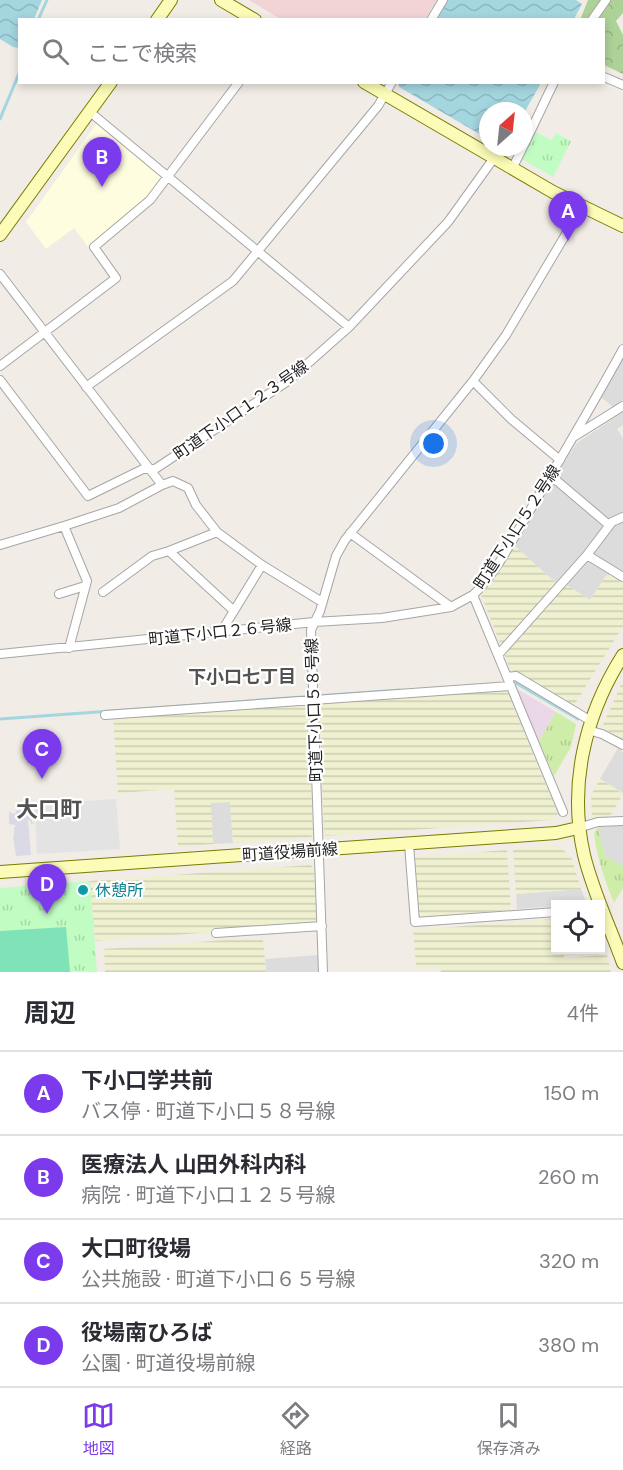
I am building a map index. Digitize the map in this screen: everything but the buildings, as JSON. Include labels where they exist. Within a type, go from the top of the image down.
[{"type":"street","points":[[158,18],[171,0]]},
{"type":"street","points":[[221,0],[252,18]]},
{"type":"street","points":[[432,18],[443,0]]},
{"type":"street","points":[[593,18],[606,0]]},
{"type":"street","points":[[605,78],[623,85]]},
{"type":"street","points":[[0,235],[110,84]]},
{"type":"street","points":[[0,366],[116,278],[94,247],[150,200],[237,84]]},
{"type":"street","points":[[366,84],[512,169],[582,207],[623,226]]},
{"type":"street","points":[[86,387],[233,280],[378,106],[391,84]]},
{"type":"street","points":[[533,125],[553,84]]},
{"type":"street","points":[[90,112],[349,327]]},
{"type":"street","points":[[512,169],[518,156]]},
{"type":"street","name":"町道下小口１２３号線","points":[[0,380],[88,496],[143,469],[156,469],[288,381],[371,307],[448,222],[494,158]]},
{"type":"street","name":"町道下小口５８号線","points":[[323,972],[311,630],[338,551],[473,381],[506,335],[582,207]]},
{"type":"street","points":[[0,274],[162,485]]},
{"type":"street","name":"町道下小口５２号線","points":[[563,812],[473,595],[495,566],[560,460],[623,349]]},
{"type":"street","points":[[473,381],[512,419],[560,460]]},
{"type":"street","points":[[574,436],[623,406]]},
{"type":"street","points":[[550,475],[609,525]]},
{"type":"street","points":[[0,545],[119,508],[173,481],[188,488],[196,505],[217,532],[262,565],[322,602]]},
{"type":"street","points":[[498,655],[587,555],[609,525],[623,517]]},
{"type":"street","points":[[64,526],[87,581],[69,648]]},
{"type":"street","points":[[103,592],[152,556],[217,532]]},
{"type":"street","points":[[350,533],[451,607]]},
{"type":"street","points":[[169,550],[234,611]]},
{"type":"street","points":[[587,555],[623,577]]},
{"type":"street","points":[[221,632],[262,565]]},
{"type":"street","points":[[59,594],[85,586]]},
{"type":"street","name":"町道下小口２６号線","points":[[0,654],[314,622],[382,618],[451,607],[473,595]]},
{"type":"street","points":[[599,900],[588,870],[578,828],[579,776],[589,725],[598,700],[623,655]]},
{"type":"street","points":[[507,677],[516,676],[602,734],[623,745]]},
{"type":"street","points":[[105,715],[511,686]]},
{"type":"street","points":[[578,828],[598,822],[623,820]]},
{"type":"street","name":"町道役場前線","points":[[0,872],[556,834],[578,828]]},
{"type":"street","points":[[409,844],[415,922],[551,912]]},
{"type":"street","points":[[605,917],[623,963]]},
{"type":"street","points":[[216,933],[322,926]]},
{"type":"shaded area","points":[[249,0],[437,0],[426,18],[279,18]]},
{"type":"shaded area","points":[[96,124],[100,124],[161,177],[147,197],[88,247],[74,228],[46,249],[26,222]]},
{"type":"shaded area","points":[[623,357],[623,400],[613,407],[601,397]]},
{"type":"shaded area","points":[[623,412],[623,425],[617,429],[623,438],[623,515],[609,521],[555,476],[577,443]]},
{"type":"shaded area","points":[[552,479],[606,525],[558,585],[515,546]]},
{"type":"shaded area","points":[[623,519],[623,572],[594,554],[593,550],[613,524]]},
{"type":"shaded area","points":[[586,559],[608,573],[590,600],[565,584]]},
{"type":"shaded area","points":[[517,689],[556,712],[539,741],[529,718]]},
{"type":"shaded area","points":[[618,748],[623,752],[623,793],[600,779]]},
{"type":"shaded area","points":[[116,799],[120,849],[37,854],[35,810],[40,804]]},
{"type":"shaded area","points":[[230,802],[233,843],[213,844],[210,803]]},
{"type":"shaded area","points":[[17,810],[24,810],[27,815],[32,814],[32,822],[35,823],[31,824],[28,820],[31,855],[16,856],[13,836],[16,825],[9,824],[9,812],[15,814]]},
{"type":"shaded area","points":[[623,825],[623,866],[605,856],[598,827]]},
{"type":"shaded area","points":[[581,889],[585,900],[551,900],[551,906],[517,909],[516,894]]},
{"type":"shaded area","points":[[318,955],[318,972],[266,972],[265,959]]},
{"type":"green space","points":[[588,0],[623,0],[623,13],[616,21],[623,35],[623,74],[605,65],[605,18],[581,18]]},
{"type":"green space","points":[[535,132],[552,140],[556,133],[571,141],[553,177],[522,159],[523,156],[533,156]]},
{"type":"green space","points":[[515,546],[558,585],[502,648],[481,595]]},
{"type":"green space","points":[[608,573],[623,583],[623,626],[573,707],[510,669],[504,653],[565,584],[590,600]]},
{"type":"green space","points":[[623,680],[623,738],[622,739],[602,727]]},
{"type":"green space","points":[[506,688],[558,814],[552,820],[326,836],[324,834],[319,703]]},
{"type":"green space","points":[[308,702],[313,835],[311,837],[233,843],[230,802],[211,803],[213,844],[178,847],[174,789],[118,793],[113,716]]},
{"type":"green space","points":[[556,712],[576,724],[571,747],[554,776],[539,741]]},
{"type":"green space","points":[[600,779],[623,794],[610,816],[592,818],[591,795]]},
{"type":"green space","points":[[598,827],[605,856],[623,866],[623,888],[614,903],[597,852],[594,834]]},
{"type":"green space","points":[[556,845],[571,856],[581,889],[516,894],[513,849]]},
{"type":"green space","points":[[507,850],[511,910],[420,917],[417,915],[413,860],[416,857]]},
{"type":"green space","points":[[310,865],[314,868],[317,924],[95,941],[90,881]]},
{"type":"green space","points":[[90,881],[97,972],[0,972],[0,888]]},
{"type":"green space","points":[[551,919],[551,954],[564,954],[564,958],[607,955],[611,972],[441,972],[440,968],[420,969],[416,966],[413,930]]},
{"type":"green space","points":[[66,927],[70,972],[0,972],[0,931]]},
{"type":"green space","points":[[263,939],[266,972],[105,972],[104,949]]},
{"type":"water","points":[[0,0],[42,0],[34,18],[18,18],[18,48],[0,39]]},
{"type":"water","points":[[448,0],[576,0],[582,4],[575,18],[437,18]]},
{"type":"water","points":[[398,84],[540,84],[530,102],[479,102],[479,134],[399,87]]},
{"type":"waterway","points":[[39,18],[47,0]]},
{"type":"waterway","points":[[0,119],[18,76]]},
{"type":"waterway","points":[[511,683],[516,683],[578,719]]},
{"type":"waterway","points":[[0,719],[400,690]]},
{"type":"place","name":"医療法人 山田外科内科","points":[[102,187]]},
{"type":"place","name":"下小口学共前","points":[[568,241]]},
{"type":"place","name":"大口町役場","points":[[42,779]]},
{"type":"place","name":"休憩所","points":[[83,890]]},
{"type":"place","name":"役場南ひろば","points":[[47,914]]},
{"type":"district","name":"下小口七丁目","points":[[242,677]]},
{"type":"district","name":"大口町","points":[[49,809]]}]
